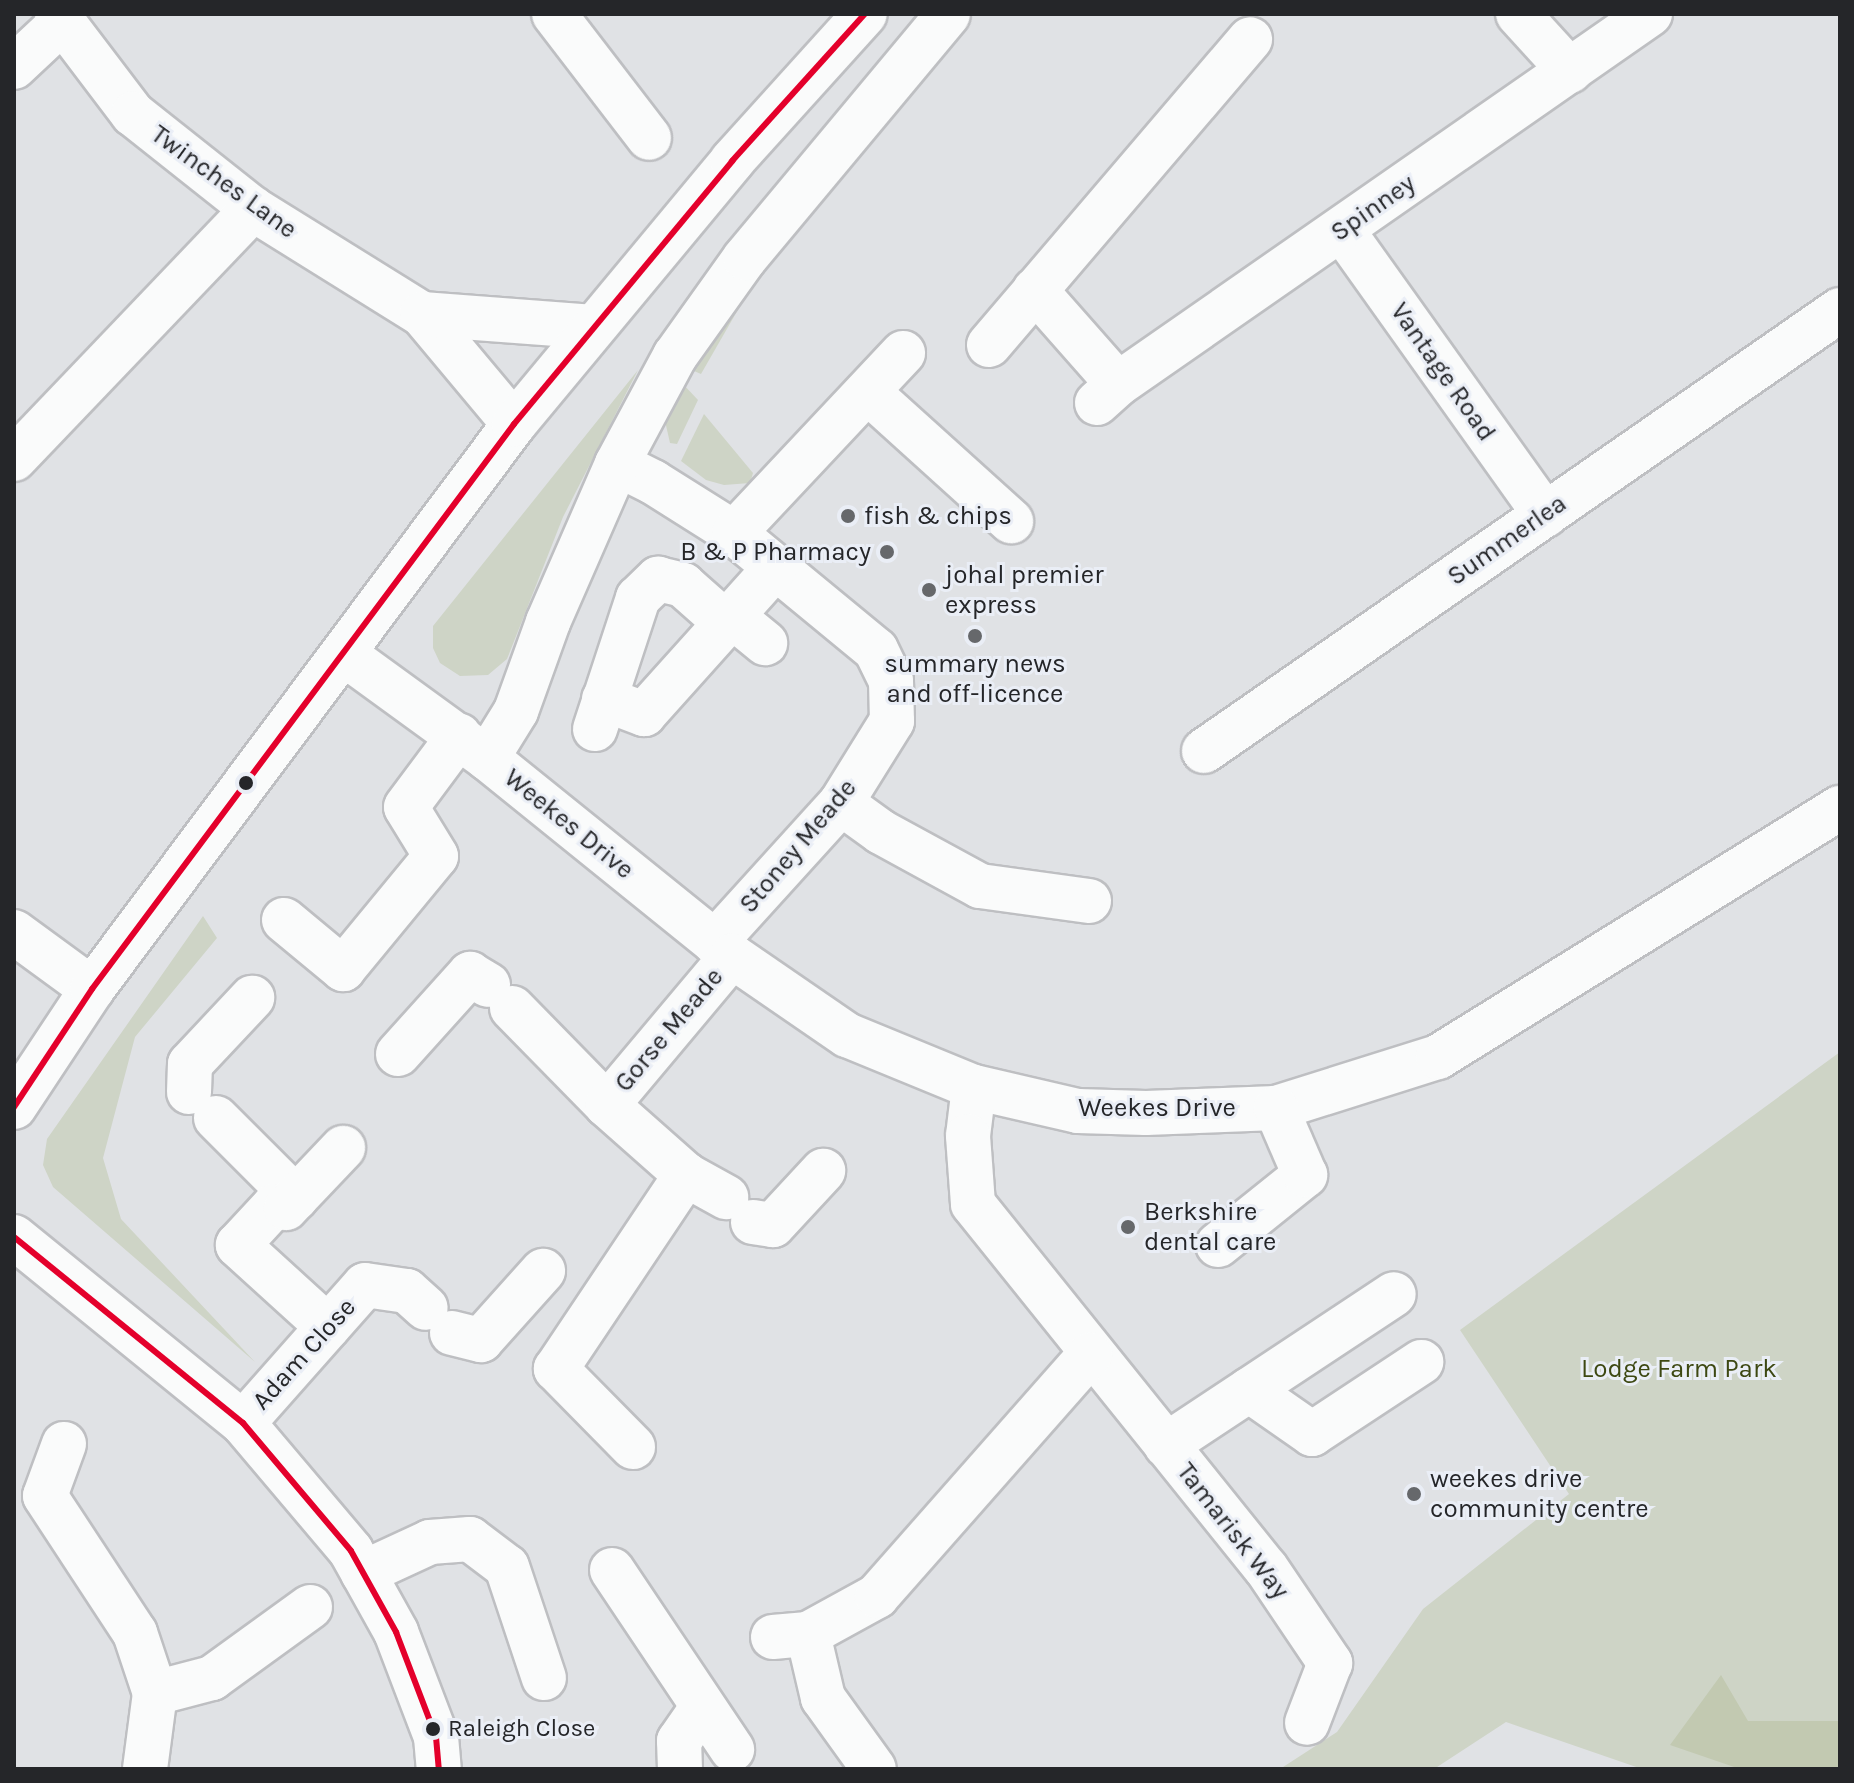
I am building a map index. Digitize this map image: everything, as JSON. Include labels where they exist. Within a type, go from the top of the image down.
[{"type":"street","points":[[554,14],[649,138]]},
{"type":"street","points":[[14,1107],[92,989],[514,424],[732,161],[865,14]]},
{"type":"street","points":[[284,920],[343,969],[436,856],[406,807],[516,711],[548,622],[617,464],[675,356],[745,258],[948,14]]},
{"type":"street","points":[[1518,14],[1570,71]]},
{"type":"street","name":"Spinney","points":[[1035,290],[1108,393],[1650,14]]},
{"type":"street","points":[[14,67],[59,19]]},
{"type":"street","name":"Twinches Lane","points":[[59,19],[133,114],[253,209],[422,314],[514,424]]},
{"type":"street","points":[[989,345],[1250,39]]},
{"type":"street","points":[[14,459],[253,209]]},
{"type":"street","name":"Vantage Road","points":[[1342,230],[1545,515]]},
{"type":"street","name":"Twinches Lane","points":[[422,314],[594,327]]},
{"type":"street","name":"Summerlea","points":[[1204,751],[1545,515],[1831,330]]},
{"type":"street","points":[[734,533],[903,353]]},
{"type":"street","points":[[868,392],[1011,521]]},
{"type":"street","name":"Stoney Meade","points":[[617,464],[653,482],[734,533],[876,650],[891,681],[892,721],[841,803],[724,949]]},
{"type":"street","points":[[765,643],[729,619],[683,585],[658,579],[638,598],[600,714],[644,714],[729,619],[774,569]]},
{"type":"street","name":"Weekes Drive","points":[[344,654],[473,747],[724,949],[847,1035],[974,1087],[1078,1111],[1146,1113],[1276,1108],[1438,1057],[1840,808]]},
{"type":"street","points":[[841,803],[881,832],[980,886],[1089,901]]},
{"type":"street","points":[[14,932],[92,989]]},
{"type":"street","name":"Gorse Meade","points":[[607,1105],[724,949]]},
{"type":"street","name":"Gorse Meade","points":[[398,1054],[470,974],[500,996],[607,1105],[686,1175],[740,1210],[773,1225],[823,1171]]},
{"type":"street","points":[[252,998],[190,1064],[203,1105],[296,1198]]},
{"type":"street","name":"Tamarisk Way","points":[[974,1087],[968,1136],[973,1204],[1090,1354],[1266,1568],[1330,1663],[1307,1723]]},
{"type":"street","points":[[1218,1245],[1305,1175],[1276,1108]]},
{"type":"street","points":[[328,1327],[238,1245],[274,1206],[286,1208],[343,1148]]},
{"type":"street","points":[[633,1447],[556,1369],[686,1175]]},
{"type":"street","points":[[14,1237],[243,1423],[351,1551],[396,1632],[436,1737],[439,1769]]},
{"type":"street","name":"Adam Close","points":[[243,1423],[365,1285],[407,1291],[439,1321],[481,1340],[543,1271]]},
{"type":"street","points":[[1166,1445],[1394,1294]]},
{"type":"street","points":[[874,1769],[823,1698],[791,1635],[877,1596],[1090,1354]]},
{"type":"street","points":[[1249,1390],[1312,1434],[1421,1362]]},
{"type":"street","points":[[64,1444],[45,1496],[135,1633],[155,1693],[145,1769]]},
{"type":"street","points":[[363,1573],[430,1542],[470,1539],[507,1567],[544,1678]]},
{"type":"street","points":[[612,1570],[732,1749]]},
{"type":"street","points":[[155,1693],[212,1678],[310,1607]]},
{"type":"street","points":[[680,1769],[679,1741],[702,1708]]},
{"type":"green space","points":[[759,273],[701,374],[685,367]]},
{"type":"green space","points":[[638,370],[563,517],[507,659],[488,675],[460,676],[440,663],[433,648],[433,626]]},
{"type":"green space","points":[[682,383],[698,400],[677,444],[670,443],[665,421]]},
{"type":"green space","points":[[704,414],[753,473],[750,483],[724,485],[706,480],[681,461]]},
{"type":"green space","points":[[203,916],[217,938],[135,1037],[103,1158],[121,1219],[255,1362],[53,1187],[43,1165],[47,1139]]},
{"type":"green space","name":"Lodge Farm Park","points":[[1840,1052],[1840,1769],[1642,1769],[1506,1722],[1434,1769],[1280,1769],[1337,1732],[1423,1609],[1569,1494],[1460,1330]]},
{"type":"green space","points":[[1721,1675],[1748,1721],[1840,1721],[1840,1769],[1740,1769],[1670,1745]]},
{"type":"transit line","points":[[14,1107],[92,989],[514,424],[732,161],[865,14]]},
{"type":"transit line","points":[[14,1237],[243,1423],[351,1551],[396,1632],[436,1737],[439,1769]]},
{"type":"place","name":"fish & chips","points":[[848,516]]},
{"type":"place","name":"B & P Pharmacy","points":[[887,552]]},
{"type":"place","name":"johal premier express","points":[[929,590]]},
{"type":"place","name":"summary news and off-licence","points":[[975,636]]},
{"type":"place","name":"Berkshire dental care","points":[[1128,1227]]},
{"type":"place","name":"weekes drive community centre","points":[[1414,1494]]},
{"type":"place","name":"Raleigh Close","points":[[433,1729]]}]
